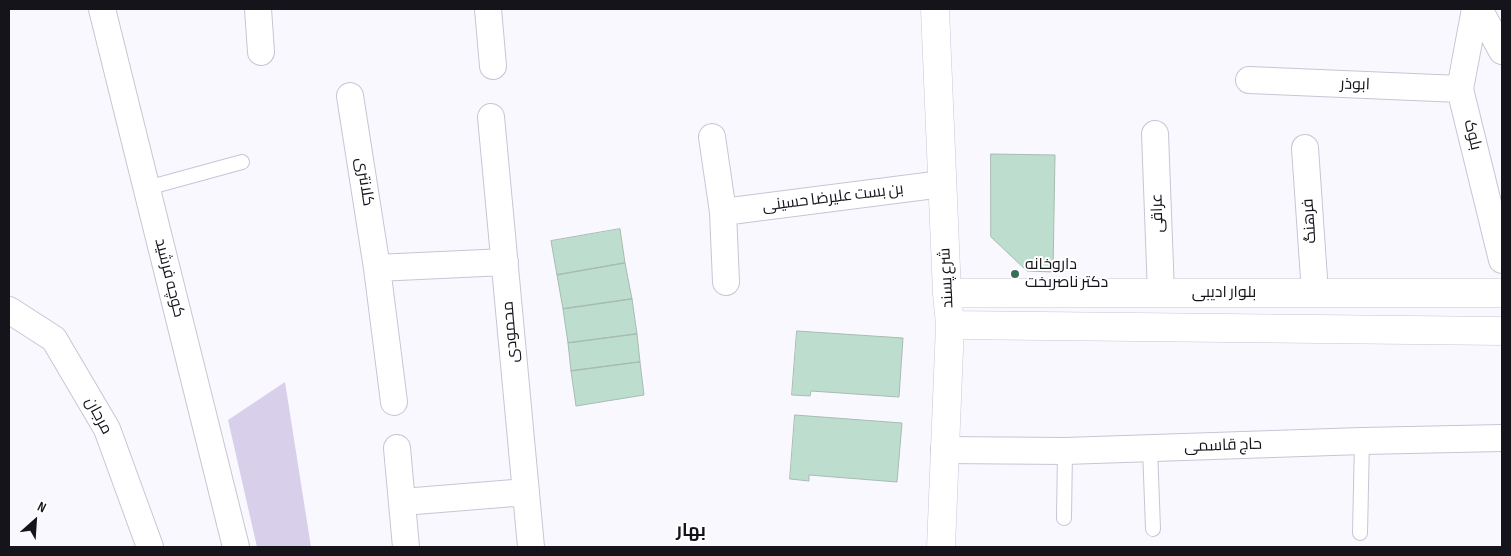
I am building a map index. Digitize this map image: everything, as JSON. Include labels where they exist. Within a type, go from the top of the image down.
[{"type":"main road","name":"شرع پسند","points":[[935,9],[950,325],[941,547]]},
{"type":"main road","name":"بلوار ادیبی","points":[[947,293],[1502,293]]},
{"type":"main road","points":[[950,325],[1502,331]]},
{"type":"street","name":"كوچه فرشيد","points":[[102,9],[236,547]]},
{"type":"street","points":[[258,9],[261,52]]},
{"type":"street","points":[[488,9],[492,66]]},
{"type":"street","name":"بلوک","points":[[1475,9],[1460,89],[1502,260]]},
{"type":"street","points":[[1479,9],[1502,51]]},
{"type":"street","name":"ابوذر","points":[[1250,80],[1460,89]]},
{"type":"street","name":"کلانتری","points":[[350,96],[377,268],[394,402]]},
{"type":"street","name":"محمودی","points":[[491,117],[531,547]]},
{"type":"street","name":"عراقی","points":[[1155,134],[1161,293]]},
{"type":"street","points":[[712,136],[723,212],[726,282]]},
{"type":"street","name":"فرهنگ","points":[[1305,148],[1315,293]]},
{"type":"street","name":"بن بست علیرضا حسینی","points":[[723,212],[942,184]]},
{"type":"street","points":[[377,268],[505,262]]},
{"type":"street","name":"مرجان","points":[[9,310],[54,339],[107,429],[150,547]]},
{"type":"street","name":"حاج قاسمی","points":[[944,450],[1065,451],[1502,438]]},
{"type":"street","points":[[397,448],[406,547]]},
{"type":"street","points":[[403,502],[526,492]]},
{"type":"lane","points":[[147,188],[242,162]]},
{"type":"lane","points":[[1360,534],[1362,441]]},
{"type":"lane","points":[[1150,448],[1153,530]]},
{"type":"lane","points":[[1064,518],[1065,451]]},
{"type":"shaded area","points":[[285,382],[311,547],[257,547],[228,420]]},
{"type":"building","points":[[991,154],[1055,155],[1053,272],[1027,271],[991,237]]},
{"type":"building","points":[[620,229],[625,263],[557,275],[551,241]]},
{"type":"building","points":[[625,263],[632,299],[563,309],[557,275]]},
{"type":"building","points":[[632,299],[637,334],[568,343],[563,309]]},
{"type":"building","points":[[797,331],[903,338],[899,397],[811,391],[810,396],[792,395]]},
{"type":"building","points":[[637,334],[640,362],[571,371],[568,343]]},
{"type":"building","points":[[640,362],[644,395],[576,406],[571,371]]},
{"type":"building","points":[[795,415],[902,423],[897,482],[809,475],[809,481],[790,479]]},
{"type":"place","name":"داروخانه دکتر ناصربخت","points":[[1015,274]]},
{"type":"district","name":"بهار","points":[[691,531]]}]
